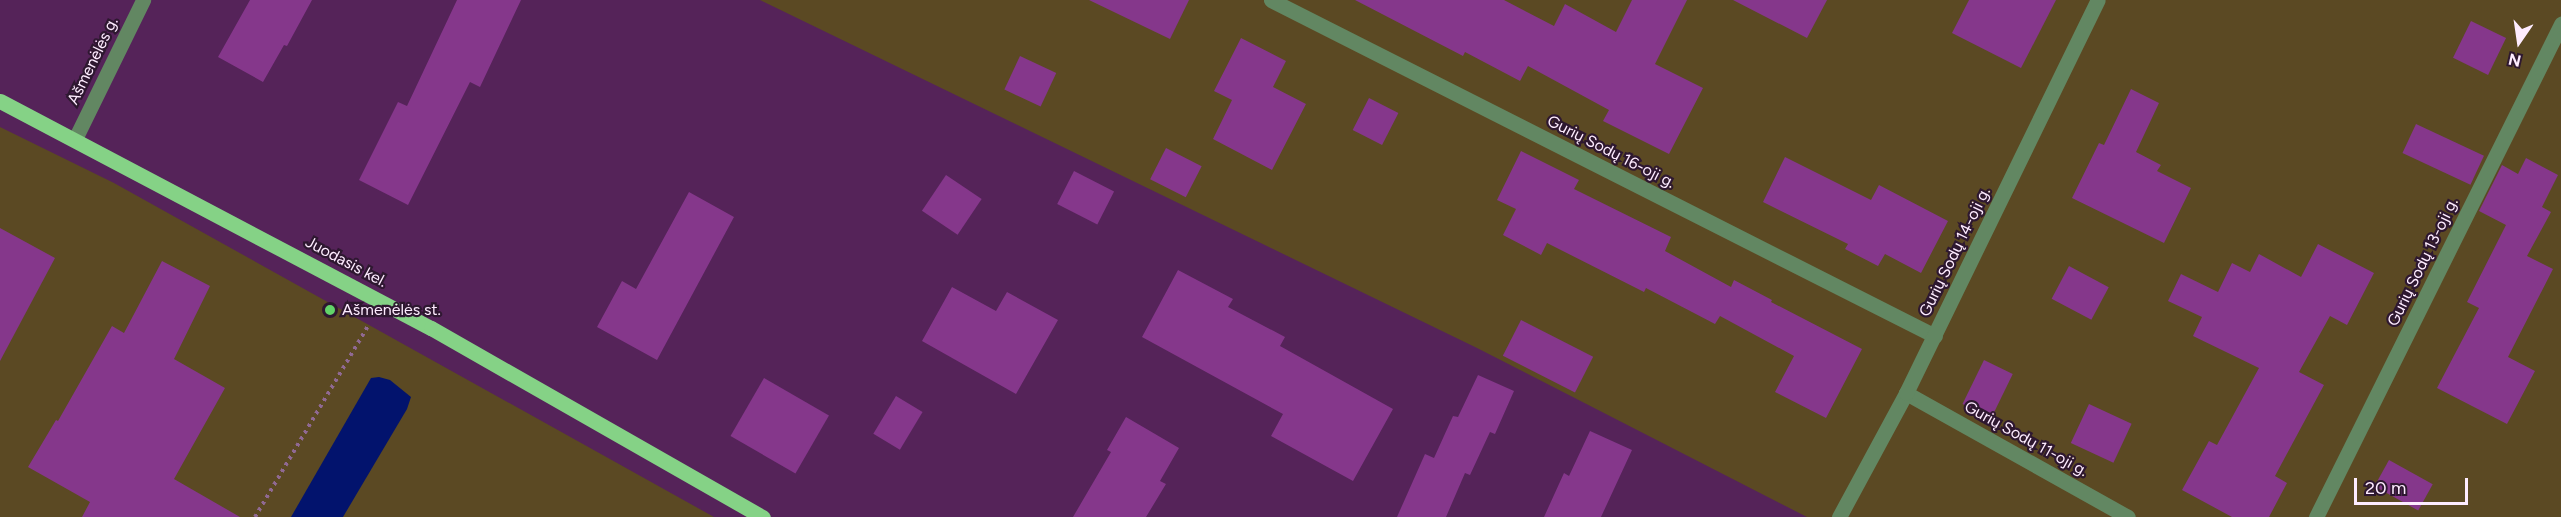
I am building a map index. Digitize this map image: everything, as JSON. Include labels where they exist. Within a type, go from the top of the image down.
[{"type":"main road","name":"Juodasis kel.","points":[[0,101],[382,302],[763,517]]},
{"type":"street","name":"Ašmenėlės g.","points":[[75,139],[143,0]]},
{"type":"street","name":"Gurių Sodų 16-oji g.","points":[[1271,0],[1935,336]]},
{"type":"street","name":"Gurių Sodų 14-oji g.","points":[[1839,517],[1935,336],[2098,0]]},
{"type":"street","name":"Gurių Sodų 13-oji g.","points":[[2316,517],[2561,24]]},
{"type":"street","name":"Gurių Sodų 11-oji g.","points":[[1906,393],[2128,517]]},
{"type":"path","points":[[255,517],[382,302]]},
{"type":"shaded area","points":[[760,0],[2561,0],[2561,517],[1807,517],[1477,348]]},
{"type":"shaded area","points":[[0,127],[114,183],[714,517],[0,517]]},
{"type":"shaded area","points":[[379,377],[390,380],[411,397],[407,409],[343,517],[291,517],[371,378]]},
{"type":"building","points":[[250,0],[312,0],[287,46],[284,45],[263,82],[218,57]]},
{"type":"building","points":[[457,0],[521,0],[480,87],[470,82],[408,205],[359,180],[398,102],[407,106]]},
{"type":"building","points":[[1089,0],[1189,0],[1170,39]]},
{"type":"building","points":[[1355,0],[1504,0],[1554,26],[1565,4],[1616,32],[1632,0],[1687,0],[1655,64],[1703,88],[1669,154],[1603,121],[1609,110],[1528,66],[1520,81],[1465,52],[1463,56]]},
{"type":"building","points":[[1733,0],[1827,0],[1807,38]]},
{"type":"building","points":[[1969,0],[2056,0],[2021,68],[1952,33]]},
{"type":"building","points":[[2471,21],[2506,38],[2488,75],[2453,58]]},
{"type":"building","points":[[1241,38],[1286,61],[1273,87],[1306,104],[1272,170],[1213,139],[1232,100],[1214,91]]},
{"type":"building","points":[[1020,56],[1056,73],[1041,106],[1004,90]]},
{"type":"building","points":[[2131,89],[2159,103],[2136,152],[2161,165],[2157,171],[2191,188],[2164,243],[2072,198],[2099,143],[2104,145]]},
{"type":"building","points":[[1369,98],[1398,113],[1382,145],[1353,130]]},
{"type":"building","points":[[2416,124],[2484,156],[2470,185],[2402,153]]},
{"type":"building","points":[[1166,148],[1202,166],[1186,197],[1150,179]]},
{"type":"building","points":[[1521,151],[1579,180],[1574,189],[1671,237],[1665,251],[1731,287],[1734,280],[1772,300],[1771,302],[1862,349],[1826,418],[1775,392],[1794,356],[1720,316],[1715,324],[1646,288],[1644,292],[1547,243],[1541,255],[1503,235],[1516,209],[1497,200]]},
{"type":"building","points":[[1785,157],[1871,200],[1879,185],[1948,221],[1921,273],[1885,254],[1878,266],[1845,249],[1848,244],[1763,202]]},
{"type":"building","points":[[2526,158],[2558,175],[2542,207],[2551,212],[2527,256],[2553,269],[2508,357],[2535,371],[2507,424],[2437,388],[2479,308],[2467,302],[2506,225],[2479,211],[2502,165],[2518,174]]},
{"type":"building","points":[[1074,171],[1114,191],[1097,224],[1057,204]]},
{"type":"building","points":[[946,175],[982,199],[958,235],[922,211]]},
{"type":"building","points":[[689,192],[734,217],[657,360],[597,327],[622,281],[636,289]]},
{"type":"building","points":[[0,228],[55,258],[0,361]]},
{"type":"building","points":[[2318,244],[2374,273],[2347,325],[2330,316],[2299,372],[2324,385],[2275,476],[2287,483],[2269,517],[2232,517],[2182,490],[2209,441],[2217,445],[2259,368],[2193,336],[2202,317],[2168,301],[2181,274],[2218,292],[2232,263],[2250,272],[2259,254],[2301,277]]},
{"type":"building","points":[[162,261],[210,286],[174,359],[225,388],[174,479],[240,517],[82,517],[90,502],[28,467],[56,420],[58,421],[112,326],[124,333]]},
{"type":"building","points":[[2069,266],[2109,287],[2091,320],[2052,299]]},
{"type":"building","points":[[1178,270],[1233,299],[1228,307],[1285,337],[1280,346],[1393,409],[1353,481],[1271,436],[1283,414],[1142,337]]},
{"type":"building","points":[[952,287],[996,311],[1007,292],[1058,320],[1016,394],[922,341]]},
{"type":"building","points":[[1521,320],[1593,357],[1575,392],[1503,356]]},
{"type":"building","points":[[1984,360],[2013,374],[1991,418],[1963,404]]},
{"type":"building","points":[[1478,375],[1514,391],[1495,434],[1490,432],[1470,475],[1465,473],[1446,517],[1397,517],[1425,454],[1434,458],[1453,416],[1458,417]]},
{"type":"building","points":[[764,378],[829,415],[795,474],[730,436]]},
{"type":"building","points":[[896,396],[923,412],[900,450],[873,434]]},
{"type":"building","points":[[2089,404],[2132,424],[2113,463],[2071,443]]},
{"type":"building","points":[[1126,417],[1179,448],[1160,481],[1166,484],[1146,517],[1073,517],[1111,452],[1107,450]]},
{"type":"building","points":[[1590,431],[1632,450],[1601,517],[1544,517],[1564,473],[1569,476]]},
{"type":"building","points":[[2389,460],[2433,484],[2418,510],[2374,486]]},
{"type":"place","name":"Ašmenėlės st.","points":[[330,310]]}]
